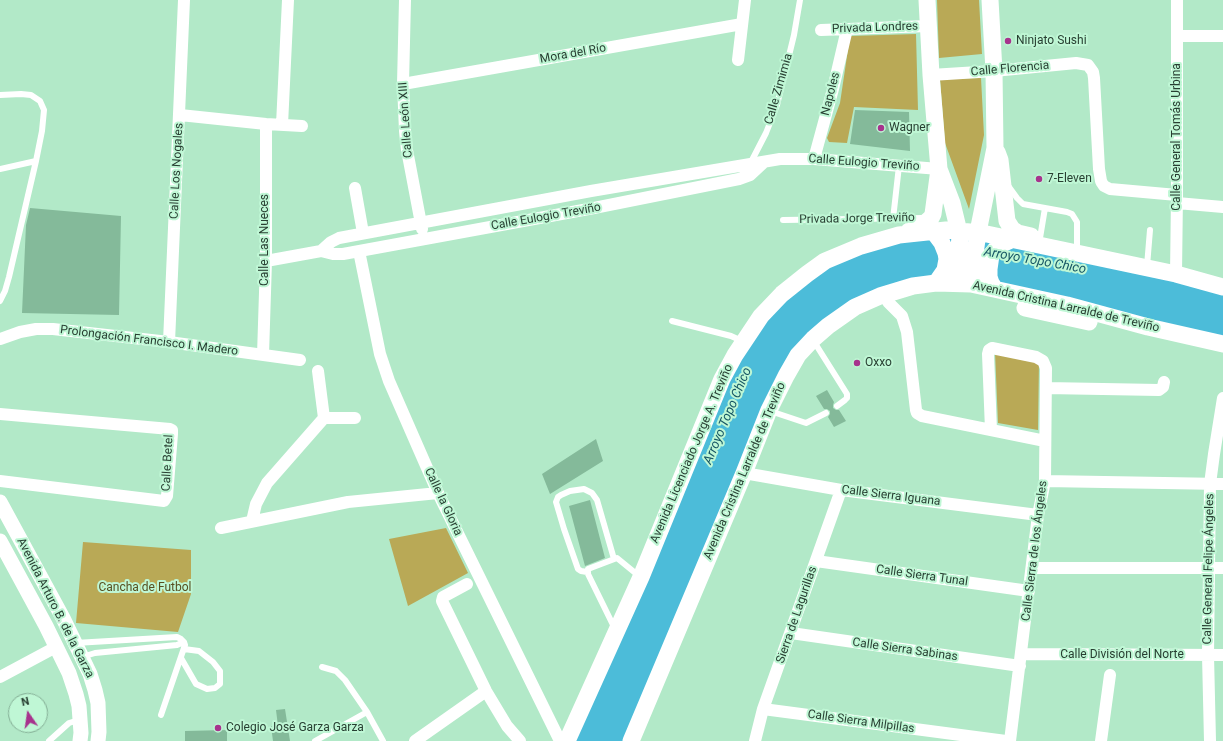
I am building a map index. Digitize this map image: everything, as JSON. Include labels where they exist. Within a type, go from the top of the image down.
[{"type":"main road","points":[[927,0],[931,75],[939,169],[933,214],[935,230],[946,253],[947,259],[945,270],[955,280],[995,148],[994,71],[990,0]]},
{"type":"main road","points":[[995,148],[1000,160],[1008,221],[1012,228],[1018,233],[1040,238],[1048,242],[1054,248]]},
{"type":"main road","points":[[939,169],[952,203],[968,236]]},
{"type":"main road","name":"Avenida Licenciado Jorge A. Treviño","points":[[567,741],[640,577],[722,379],[743,342],[761,316],[782,294],[819,265],[842,253],[899,235],[923,225],[935,230]]},
{"type":"main road","points":[[935,230],[1006,242],[1054,248],[1176,274],[1223,287]]},
{"type":"main road","points":[[993,286],[989,270],[991,255],[1006,242]]},
{"type":"main road","name":"Avenida Cristina Larralde de Treviño","points":[[633,739],[769,410],[792,365],[798,355],[813,339],[828,326],[855,307],[880,296],[913,286],[955,280],[993,286],[1148,327],[1223,344]]},
{"type":"main road","points":[[828,326],[888,302],[928,293],[947,292],[964,294],[1078,320],[1126,327],[1148,327]]},
{"type":"street","name":"Calle Los Nogales","points":[[169,342],[184,0]]},
{"type":"street","points":[[282,125],[288,0]]},
{"type":"street","name":"Calle León XIII","points":[[405,0],[403,84],[405,131],[407,150],[424,239]]},
{"type":"street","points":[[738,60],[745,0]]},
{"type":"street","points":[[990,0],[996,0]]},
{"type":"street","name":"Calle General Tomás Urbina","points":[[1176,274],[1177,0]]},
{"type":"street","name":"Mora del Río","points":[[403,84],[742,24]]},
{"type":"street","name":"Privada Londres","points":[[821,30],[928,26]]},
{"type":"street","name":"Napoles","points":[[814,158],[847,29]]},
{"type":"street","points":[[1177,36],[1223,36]]},
{"type":"street","name":"Calle Florencia","points":[[931,75],[994,71],[1076,63],[1088,66],[1094,72],[1099,169],[1101,181],[1104,186],[1110,189],[1177,199]]},
{"type":"street","points":[[180,115],[266,124],[302,126]]},
{"type":"street","name":"Calle Las Nueces","points":[[263,355],[266,261],[266,124]]},
{"type":"street","name":"Calle Eulogio Treviño","points":[[266,261],[321,251],[337,254],[359,251],[594,208],[740,179],[750,169],[764,162],[780,159],[814,158],[939,169]]},
{"type":"street","name":"Calle Eulogio Treviño","points":[[321,251],[335,239],[363,233],[591,191],[750,169]]},
{"type":"street","points":[[355,188],[363,233]]},
{"type":"street","points":[[591,191],[594,208]]},
{"type":"street","points":[[1177,199],[1223,207]]},
{"type":"street","name":"Calle la Gloria","points":[[359,251],[382,364],[438,493],[560,741]]},
{"type":"street","points":[[888,302],[902,316],[907,332],[917,413],[922,416],[1044,441]]},
{"type":"street","name":"Prolongación Francisco I. Madero","points":[[0,339],[25,331],[36,329],[53,329],[169,342],[300,360]]},
{"type":"street","name":"Calle Sierra de los Ángeles","points":[[992,430],[989,350],[992,348],[1036,357],[1043,361],[1046,368],[1044,441],[1045,481],[1038,515],[1010,741]]},
{"type":"street","points":[[252,522],[256,504],[267,483],[324,418],[318,371]]},
{"type":"street","points":[[1046,388],[1162,386]]},
{"type":"street","name":"Calle General Felipe Ángeles","points":[[1210,741],[1208,655],[1210,484],[1223,398]]},
{"type":"street","name":"Calle Betel","points":[[0,414],[170,429],[172,430],[172,434],[167,496],[164,501],[0,481]]},
{"type":"street","points":[[324,418],[356,418]]},
{"type":"street","name":"Calle Sierra Iguana","points":[[744,473],[841,490],[1038,515]]},
{"type":"street","points":[[1045,481],[1223,484]]},
{"type":"street","name":"Sierra de Lagurillas","points":[[755,741],[763,709],[841,490]]},
{"type":"street","points":[[221,528],[355,501],[438,493]]},
{"type":"street","name":"Avenida Arturo B. de la Garza","points":[[0,502],[63,618],[90,674],[96,695],[99,732],[98,741]]},
{"type":"street","name":"Avenida Arturo B. de la Garza","points":[[0,541],[69,672],[79,706],[80,741]]},
{"type":"street","name":"Calle Sierra Tunal","points":[[816,561],[1029,591]]},
{"type":"street","points":[[1032,568],[1223,568]]},
{"type":"street","points":[[468,584],[443,597],[442,599],[486,691],[507,726],[520,741]]},
{"type":"street","points":[[46,626],[63,618]]},
{"type":"street","name":"Calle Sierra Sabinas","points":[[791,633],[1020,660]]},
{"type":"street","points":[[0,677],[56,647]]},
{"type":"street","name":"Calle División del Norte","points":[[1020,660],[1223,655]]},
{"type":"street","points":[[1101,741],[1109,680]]},
{"type":"street","points":[[416,741],[486,691]]},
{"type":"street","name":"Calle Sierra Milpillas","points":[[763,709],[1006,741]]},
{"type":"lane","name":"Calle Zimimia","points":[[750,169],[777,105],[794,35],[800,0]]},
{"type":"lane","points":[[0,95],[31,95],[40,100],[44,110],[36,161],[10,277],[0,301]]},
{"type":"lane","points":[[0,168],[36,161]]},
{"type":"lane","points":[[894,219],[899,166]]},
{"type":"lane","points":[[1001,174],[1012,193],[1023,204],[1072,214],[1077,222],[1077,253]]},
{"type":"lane","points":[[1040,238],[1046,208]]},
{"type":"lane","name":"Privada Jorge Treviño","points":[[783,220],[894,219],[935,230]]},
{"type":"lane","points":[[1146,268],[1150,230]]},
{"type":"lane","points":[[672,321],[731,336],[743,342]]},
{"type":"lane","points":[[813,339],[847,394],[846,400],[837,406]]},
{"type":"lane","points":[[769,410],[806,424],[826,413]]},
{"type":"lane","points":[[587,572],[578,569],[556,502],[558,497],[570,491],[584,489],[592,493],[597,500],[614,559]]},
{"type":"lane","points":[[587,572],[588,568],[614,559],[619,559],[640,577]]},
{"type":"lane","points":[[587,572],[616,631]]},
{"type":"lane","points":[[75,643],[177,637],[181,639],[185,645],[184,649],[161,715]]},
{"type":"lane","points":[[82,657],[95,653],[177,645],[184,642]]},
{"type":"lane","points":[[181,658],[196,684],[207,689],[215,688],[220,684],[220,671],[213,662],[199,651],[184,649]]},
{"type":"lane","points":[[322,667],[336,672],[345,680],[367,712],[383,741]]},
{"type":"lane","points":[[315,741],[367,712]]},
{"type":"lane","points":[[49,741],[69,723],[80,719]]},
{"type":"green space","points":[[937,0],[979,0],[982,54],[939,58]]},
{"type":"green space","points":[[916,34],[918,110],[854,107],[847,143],[829,142],[827,138],[840,103],[850,36]]},
{"type":"green space","points":[[981,78],[984,135],[969,209],[945,143],[940,79]]},
{"type":"green space","points":[[995,352],[1039,361],[1038,430],[998,423]]},
{"type":"green space","points":[[446,528],[468,573],[408,606],[389,539]]},
{"type":"green space","name":"Cancha de Futbol","points":[[83,542],[191,550],[191,594],[178,632],[76,623]]},
{"type":"water","name":"Arroyo Topo Chico","points":[[933,231],[1223,287],[1223,344],[956,283],[880,296],[798,355],[631,741],[566,741],[743,342],[825,261]]},
{"type":"building","name":"Wagner","points":[[855,110],[909,112],[910,151],[850,144]]},
{"type":"building","points":[[30,208],[121,216],[119,315],[22,313],[26,225]]},
{"type":"building","points":[[827,390],[834,402],[833,408],[839,410],[846,421],[834,427],[828,417],[830,411],[824,409],[816,396]]},
{"type":"building","points":[[596,439],[603,461],[550,494],[542,474]]},
{"type":"building","points":[[590,500],[605,558],[585,566],[569,506]]},
{"type":"building","points":[[285,709],[290,741],[273,741],[271,726],[278,726],[276,710]]},
{"type":"building","points":[[227,730],[227,741],[185,741],[185,731]]},
{"type":"place","name":"Ninjato Sushi","points":[[1008,41]]},
{"type":"place","name":"Wagner","points":[[881,128]]},
{"type":"place","name":"7-Eleven","points":[[1039,179]]},
{"type":"place","name":"Oxxo","points":[[857,363]]},
{"type":"place","name":"Colegio José Garza Garza","points":[[218,728]]}]
